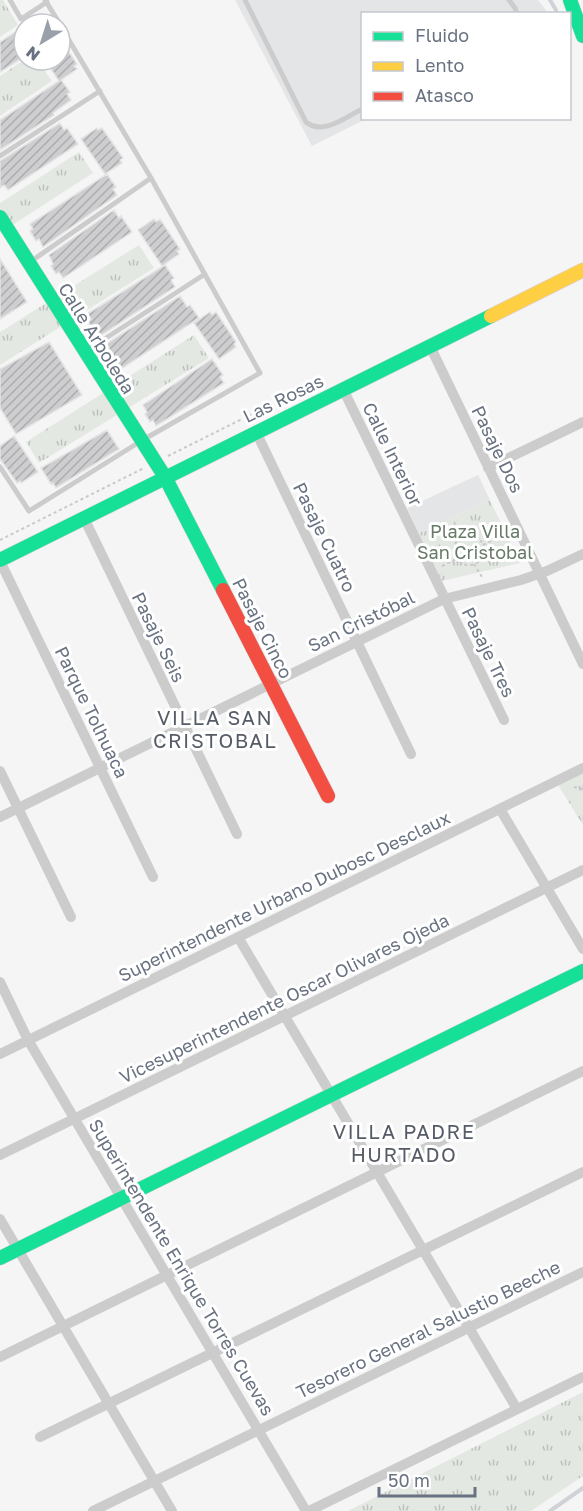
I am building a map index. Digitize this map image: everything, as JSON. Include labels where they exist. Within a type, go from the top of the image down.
[{"type":"street","points":[[570,0],[583,36]]},
{"type":"street","name":"Calle Arboleda","points":[[0,218],[165,477]]},
{"type":"street","name":"Las Rosas","points":[[0,560],[583,270]]},
{"type":"street","name":"Pasaje Dos","points":[[430,346],[583,664]]},
{"type":"street","name":"Calle Interior","points":[[343,389],[444,598]]},
{"type":"street","points":[[488,468],[583,422]]},
{"type":"street","name":"Pasaje Cuatro","points":[[256,432],[411,754]]},
{"type":"street","name":"Pasaje Cinco","points":[[165,477],[328,796]]},
{"type":"street","name":"Pasaje Seis","points":[[84,518],[237,834]]},
{"type":"street","name":"San Cristóbal","points":[[0,817],[444,598],[539,574],[583,554]]},
{"type":"street","name":"Parque Tolhuaca","points":[[0,560],[153,877]]},
{"type":"street","name":"Pasaje Tres","points":[[444,598],[504,720]]},
{"type":"street","name":"Superintendente Urbano Dubosc Desclaux","points":[[0,1054],[583,768]]},
{"type":"street","points":[[0,771],[71,917]]},
{"type":"street","points":[[500,809],[583,949]]},
{"type":"street","name":"Vicesuperintendente Oscar Olivares Ojeda","points":[[0,1155],[583,870]]},
{"type":"street","points":[[238,937],[517,1409]]},
{"type":"street","points":[[0,1258],[583,972]]},
{"type":"street","name":"Superintendente Enrique Torres Cuevas","points":[[0,982],[28,1040],[307,1511]]},
{"type":"street","points":[[0,1357],[583,1071]]},
{"type":"street","points":[[40,1437],[583,1172]]},
{"type":"street","points":[[0,1219],[172,1511]]},
{"type":"street","name":"Tesorero General Salustio Beeche","points":[[93,1511],[583,1272]]},
{"type":"street","points":[[307,1511],[583,1377]]},
{"type":"lane","points":[[10,0],[21,19],[46,1]]},
{"type":"lane","points":[[245,0],[306,122],[315,128],[324,128],[361,110]]},
{"type":"lane","points":[[0,467],[29,511],[141,441],[260,373],[151,178],[72,44]]},
{"type":"lane","points":[[0,156],[100,92]]},
{"type":"lane","points":[[28,263],[151,178]]},
{"type":"lane","points":[[85,351],[205,274]]},
{"type":"path","points":[[454,522],[462,537]]},
{"type":"path","points":[[483,545],[517,528]]},
{"type":"path","points":[[467,536],[476,538],[483,545],[481,559],[474,564],[464,564],[457,558],[454,549],[462,537],[467,536]]},
{"type":"path","points":[[432,571],[457,558]]},
{"type":"path","points":[[474,564],[488,588]]},
{"type":"shaded area","points":[[235,0],[538,0],[547,12],[361,12],[361,120],[364,120],[312,146]]},
{"type":"shaded area","points":[[478,475],[490,500],[419,533],[407,508]]},
{"type":"green space","points":[[0,0],[3,0],[12,15],[12,29],[0,37]]},
{"type":"green space","points":[[12,68],[12,72],[46,72],[52,81],[0,116],[0,76]]},
{"type":"green space","points":[[79,152],[93,173],[0,233],[0,203]]},
{"type":"green space","points":[[139,245],[154,268],[0,365],[0,332]]},
{"type":"green space","points":[[194,335],[209,358],[39,463],[26,442]]},
{"type":"green space","name":"Plaza Villa San Cristobal","points":[[490,500],[520,563],[442,581],[419,533]]},
{"type":"green space","points":[[583,772],[583,825],[558,785]]},
{"type":"green space","points":[[583,1392],[583,1476],[531,1511],[348,1511]]},
{"type":"building","points":[[12,34],[12,64],[0,72],[0,42]]},
{"type":"building","points":[[72,57],[77,64],[74,66],[77,69],[61,80],[70,92],[67,94],[71,100],[53,113],[54,115],[0,150],[0,120],[59,81],[53,72],[72,72]]},
{"type":"building","points":[[60,123],[64,130],[67,128],[78,144],[8,190],[4,185],[0,188],[0,161]]},
{"type":"building","points":[[97,128],[98,130],[102,128],[123,158],[120,160],[122,163],[105,174],[81,139]]},
{"type":"building","points":[[107,174],[116,187],[113,189],[117,195],[43,247],[39,239],[36,241],[30,231],[33,229],[30,224]]},
{"type":"building","points":[[114,210],[132,232],[63,278],[59,272],[56,274],[51,266],[53,264],[49,255]]},
{"type":"building","points":[[154,219],[156,222],[160,219],[180,249],[177,251],[179,254],[162,266],[138,230]]},
{"type":"building","points":[[0,259],[27,302],[0,319]]},
{"type":"building","points":[[165,265],[174,278],[171,280],[175,287],[100,336],[96,330],[94,332],[88,321],[91,319],[87,314]]},
{"type":"building","points":[[180,296],[187,307],[190,305],[199,318],[121,369],[117,364],[115,365],[108,355],[112,353],[106,344]]},
{"type":"building","points":[[210,312],[212,315],[216,312],[236,342],[234,344],[236,347],[219,359],[194,323]]},
{"type":"building","points":[[49,342],[82,395],[16,434],[0,408],[0,369]]},
{"type":"building","points":[[212,359],[223,375],[220,377],[224,383],[156,426],[153,420],[150,422],[143,405]]},
{"type":"building","points":[[107,430],[119,449],[56,488],[53,483],[51,484],[41,468]]},
{"type":"building","points":[[14,436],[38,472],[21,483],[20,481],[17,483],[0,459],[0,446]]},
{"type":"waterway","points":[[550,0],[556,10]]},
{"type":"waterway","points":[[550,1511],[583,1488]]},
{"type":"traffic: fast","points":[[570,0],[583,36]]},
{"type":"traffic: fast","points":[[0,217],[165,477],[223,590]]},
{"type":"traffic: fast","points":[[0,560],[491,316]]},
{"type":"traffic: fast","points":[[0,1258],[583,971]]},
{"type":"traffic: slow","points":[[491,316],[583,270]]},
{"type":"traffic: jam","points":[[223,590],[328,796]]},
{"type":"district","name":"VILLA SAN CRISTOBAL","points":[[215,728]]},
{"type":"district","name":"VILLA PADRE HURTADO","points":[[404,1142]]}]
